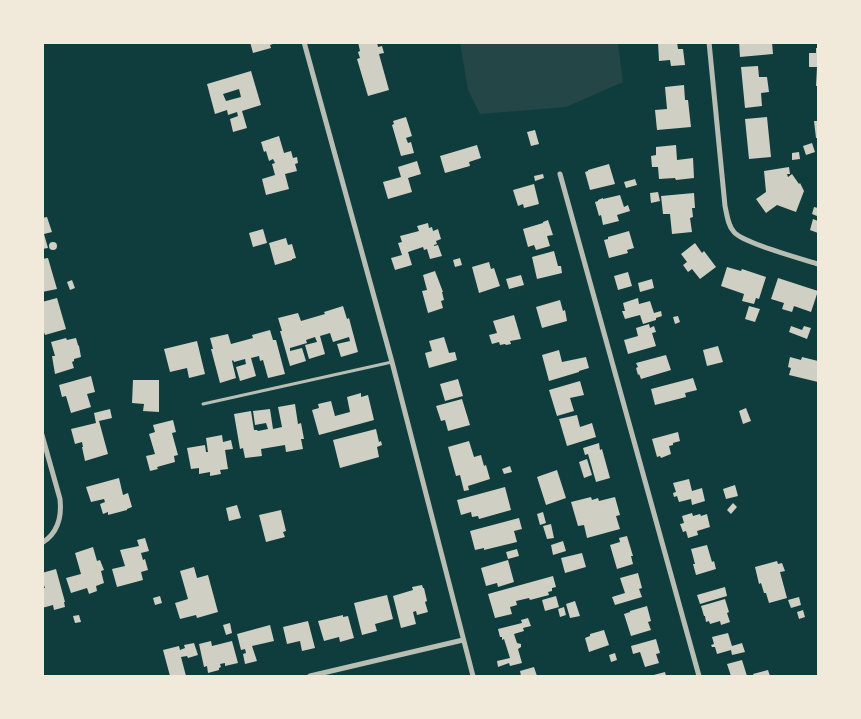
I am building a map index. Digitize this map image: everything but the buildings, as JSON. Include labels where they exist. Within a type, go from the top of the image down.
[{"type":"street","points":[[304,42],[392,362],[473,676]]},
{"type":"street","points":[[710,42],[725,206],[729,224],[734,233],[747,240],[818,264]]},
{"type":"street","points":[[560,174],[699,676]]},
{"type":"street","points":[[42,435],[61,510],[60,520],[56,529],[42,543]]},
{"type":"street","points":[[310,676],[331,674],[463,640]]},
{"type":"lane","points":[[203,404],[392,362]]},
{"type":"shaded area","points":[[460,43],[618,43],[623,82],[566,107],[480,114],[468,90]]}]
